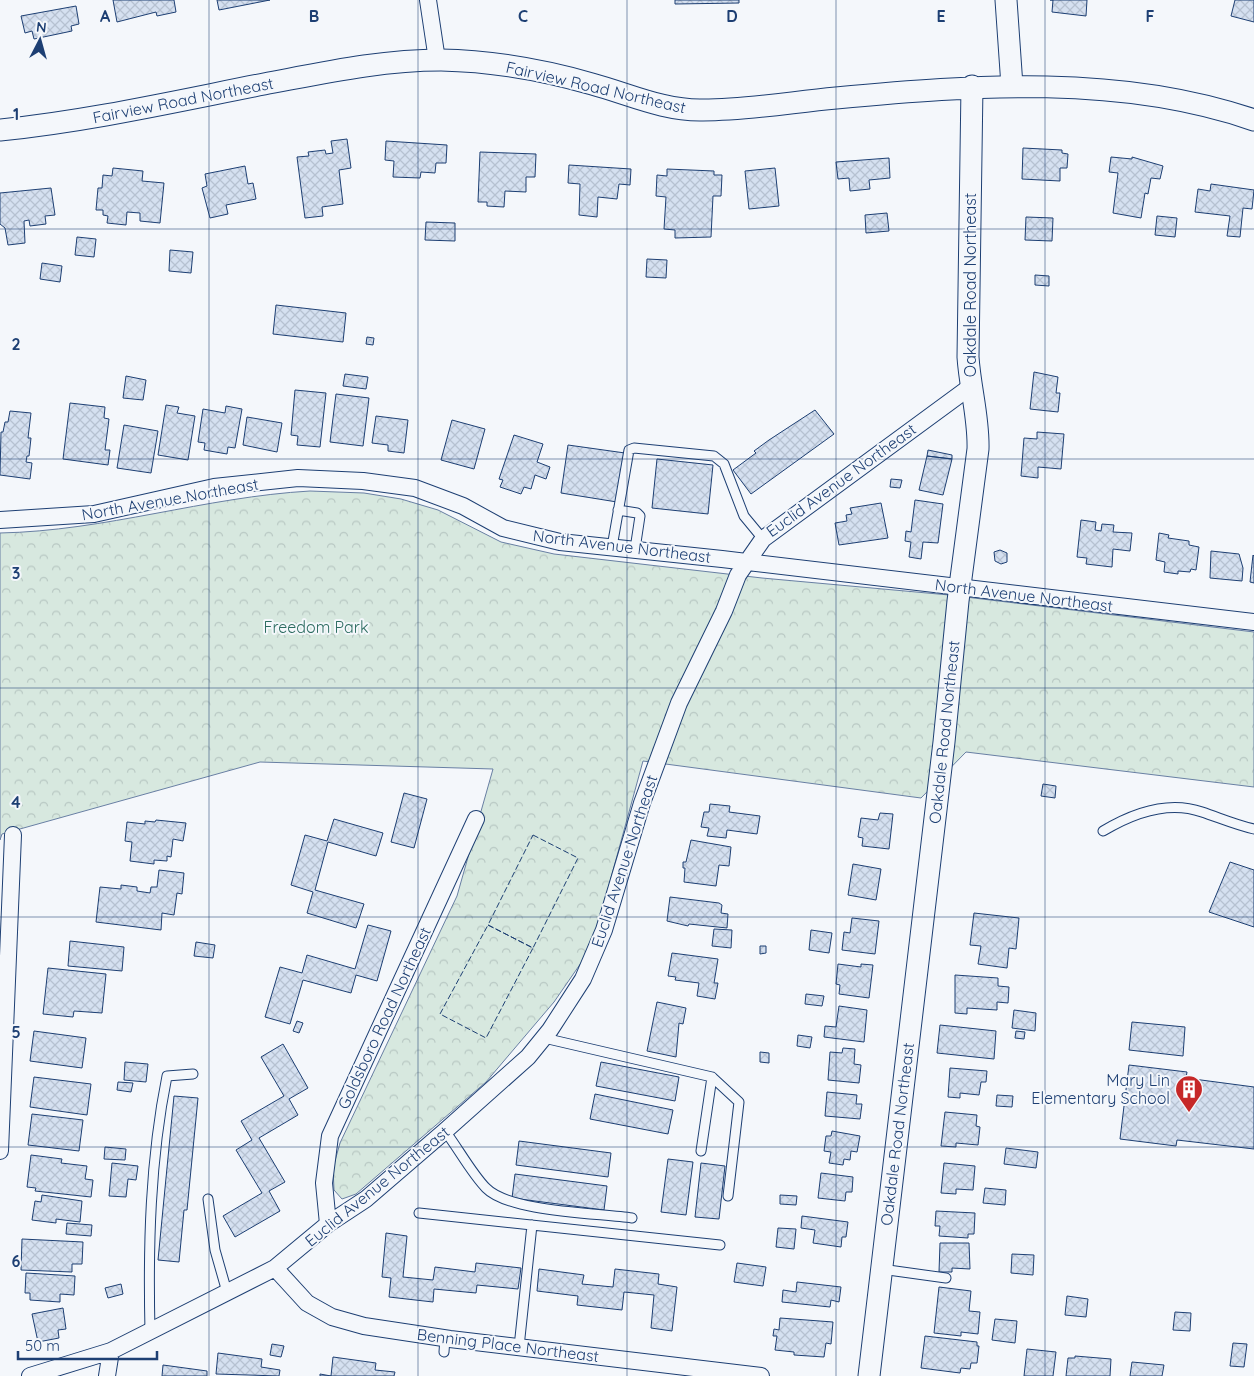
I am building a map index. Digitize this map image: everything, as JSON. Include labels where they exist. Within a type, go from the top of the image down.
[{"type":"street","points":[[428,0],[437,60]]},
{"type":"street","points":[[1006,0],[1012,86]]},
{"type":"street","name":"Fairview Road Northeast","points":[[0,130],[99,116],[366,65],[437,60],[486,63],[548,72],[661,106],[682,110],[750,108],[972,86],[1012,86],[1083,88],[1163,98],[1200,104],[1254,120]]},
{"type":"street","name":"Oakdale Road Northeast","points":[[868,1376],[978,449],[979,427],[970,387],[968,357],[972,86]]},
{"type":"street","name":"Euclid Avenue Northeast","points":[[30,1376],[111,1351],[275,1268],[328,1224],[366,1199],[445,1132],[528,1057],[544,1038],[583,979],[604,930],[642,802],[679,703],[746,561],[762,539],[970,387]]},
{"type":"street","name":"North Avenue Northeast","points":[[0,520],[94,514],[214,488],[298,478],[363,481],[415,488],[463,506],[503,528],[524,535],[560,542],[746,561],[1254,622]]},
{"type":"street","name":"Goldsboro Road Northeast","points":[[328,1224],[324,1183],[330,1136],[476,819]]},
{"type":"street","points":[[0,1151],[13,834]]},
{"type":"street","name":"Benning Place Northeast","points":[[275,1268],[307,1303],[332,1316],[364,1326],[444,1345],[519,1347],[760,1376]]},
{"type":"street","points":[[107,1376],[111,1351]]},
{"type":"lane","points":[[612,547],[629,450],[714,456],[724,464],[744,516],[762,539]]},
{"type":"lane","points":[[618,510],[637,513],[640,516],[635,549]]},
{"type":"lane","points":[[1103,830],[1127,816],[1162,808],[1186,808],[1226,822],[1254,829]]},
{"type":"lane","points":[[544,1038],[712,1077],[739,1102],[728,1196]]},
{"type":"lane","points":[[150,1331],[150,1210],[159,1114],[167,1076],[193,1074]]},
{"type":"lane","points":[[701,1150],[712,1077]]},
{"type":"lane","points":[[445,1132],[487,1189],[504,1198],[536,1208],[632,1218]]},
{"type":"lane","points":[[208,1199],[215,1250],[227,1292]]},
{"type":"lane","points":[[419,1213],[720,1245]]},
{"type":"lane","points":[[519,1347],[532,1225]]},
{"type":"lane","points":[[881,1269],[946,1278]]},
{"type":"green space","name":"Freedom Park","points":[[310,491],[364,493],[401,499],[438,510],[501,542],[554,554],[762,578],[949,595],[1254,632],[1254,787],[966,752],[921,798],[643,761],[592,947],[554,1002],[486,1082],[356,1194],[342,1199],[334,1190],[333,1168],[340,1143],[457,896],[493,769],[260,762],[2,834],[0,840],[0,533],[78,526],[271,494]]},
{"type":"building","points":[[113,0],[174,0],[176,12],[157,16],[156,12],[117,22]]},
{"type":"building","points":[[217,0],[270,0],[219,10]]},
{"type":"building","points":[[675,0],[739,0],[739,3],[675,4]]},
{"type":"building","points":[[1053,0],[1087,0],[1086,16],[1052,12]]},
{"type":"building","points":[[1235,0],[1254,0],[1254,22],[1231,16]]},
{"type":"building","points":[[76,6],[79,24],[71,26],[72,31],[34,39],[32,31],[25,33],[21,16]]},
{"type":"building","points":[[347,139],[351,168],[339,170],[343,204],[322,207],[323,216],[305,218],[297,157],[309,156],[308,152],[325,150],[326,154],[333,153],[331,141]]},
{"type":"building","points":[[386,141],[447,145],[446,163],[436,163],[435,173],[421,172],[420,178],[393,177],[394,161],[385,160]]},
{"type":"building","points":[[1023,148],[1062,150],[1062,153],[1068,154],[1067,168],[1060,168],[1060,181],[1022,179]]},
{"type":"building","points":[[480,152],[536,154],[535,177],[526,177],[526,192],[505,191],[504,207],[487,206],[487,202],[478,202]]},
{"type":"building","points":[[1111,157],[1132,159],[1132,157],[1163,166],[1160,179],[1151,178],[1148,194],[1145,193],[1141,218],[1113,213],[1118,173],[1109,172]]},
{"type":"building","points":[[889,158],[890,178],[869,180],[870,189],[850,191],[849,178],[838,179],[836,162]]},
{"type":"building","points":[[569,165],[631,169],[630,185],[619,184],[617,199],[598,197],[597,217],[579,215],[580,184],[568,183]]},
{"type":"building","points":[[245,166],[248,184],[253,183],[256,199],[226,205],[228,214],[210,218],[202,188],[207,186],[205,174]]},
{"type":"building","points":[[113,168],[143,171],[142,181],[164,183],[160,223],[140,221],[140,213],[127,212],[126,225],[107,223],[108,216],[103,215],[103,210],[96,210],[98,188],[102,188],[103,175],[112,176]]},
{"type":"building","points":[[775,168],[779,206],[749,209],[745,171]]},
{"type":"building","points":[[667,169],[714,171],[714,175],[722,175],[721,196],[713,196],[711,237],[675,238],[675,230],[664,229],[666,197],[656,196],[657,175],[667,176]]},
{"type":"building","points":[[1211,184],[1254,190],[1252,209],[1243,208],[1240,237],[1227,236],[1230,216],[1195,212],[1198,189],[1210,191]]},
{"type":"building","points":[[51,188],[55,215],[45,216],[46,224],[30,226],[29,220],[24,221],[25,243],[8,245],[5,228],[0,224],[0,193]]},
{"type":"building","points":[[887,213],[889,231],[866,233],[865,215]]},
{"type":"building","points":[[1157,216],[1177,218],[1175,237],[1155,235]]},
{"type":"building","points":[[1026,217],[1053,218],[1052,241],[1025,240]]},
{"type":"building","points":[[426,222],[455,223],[455,241],[425,240]]},
{"type":"building","points":[[77,237],[96,239],[94,257],[75,255]]},
{"type":"building","points":[[170,250],[193,252],[191,273],[169,271]]},
{"type":"building","points":[[647,259],[667,260],[666,278],[646,277]]},
{"type":"building","points":[[42,263],[62,266],[60,282],[40,279]]},
{"type":"building","points":[[1035,275],[1049,276],[1049,286],[1035,285]]},
{"type":"building","points":[[276,305],[346,313],[343,342],[273,334]]},
{"type":"building","points":[[367,337],[374,338],[373,345],[366,344]]},
{"type":"building","points":[[1034,372],[1058,377],[1056,393],[1060,393],[1058,412],[1030,409]]},
{"type":"building","points":[[345,374],[368,377],[366,389],[343,386]]},
{"type":"building","points":[[126,376],[146,380],[143,400],[123,398]]},
{"type":"building","points":[[295,390],[326,393],[320,447],[297,445],[298,436],[291,435]]},
{"type":"building","points":[[336,394],[369,398],[363,446],[330,442]]},
{"type":"building","points":[[70,403],[105,407],[104,418],[109,419],[105,450],[110,450],[108,465],[63,459]]},
{"type":"building","points":[[166,405],[179,407],[177,413],[195,416],[188,460],[158,455]]},
{"type":"building","points":[[226,406],[242,409],[235,448],[228,447],[227,454],[204,450],[205,443],[198,442],[203,409],[225,413]]},
{"type":"building","points":[[815,410],[834,434],[751,494],[733,470],[756,453],[754,451],[769,440]]},
{"type":"building","points":[[10,411],[31,413],[28,438],[31,438],[29,456],[27,456],[26,462],[32,463],[30,479],[0,475],[1,432],[3,432],[5,422],[8,422]]},
{"type":"building","points":[[376,416],[408,420],[404,453],[388,451],[388,445],[372,443]]},
{"type":"building","points":[[247,417],[282,423],[277,452],[243,445]]},
{"type":"building","points":[[452,420],[485,429],[474,469],[441,460]]},
{"type":"building","points":[[124,425],[158,431],[151,473],[117,468]]},
{"type":"building","points":[[1037,432],[1064,434],[1061,469],[1038,467],[1038,478],[1021,476],[1024,438],[1037,439]]},
{"type":"building","points":[[514,435],[543,444],[537,462],[550,467],[546,479],[535,475],[531,489],[524,487],[521,494],[500,487],[503,480],[499,479]]},
{"type":"building","points":[[568,445],[625,453],[617,502],[561,493]]},
{"type":"building","points":[[928,450],[952,455],[952,459],[927,456]]},
{"type":"building","points":[[927,456],[952,459],[943,495],[919,490]]},
{"type":"building","points":[[657,459],[713,465],[708,514],[652,508]]},
{"type":"building","points":[[891,479],[902,480],[900,488],[890,487]]},
{"type":"building","points":[[915,500],[943,504],[938,543],[923,542],[921,559],[909,557],[911,542],[905,541],[906,531],[911,532]]},
{"type":"building","points":[[881,503],[888,538],[839,545],[835,523],[847,521],[846,515],[852,514],[850,508]]},
{"type":"building","points":[[1081,520],[1096,522],[1095,530],[1101,531],[1102,524],[1114,525],[1113,532],[1132,533],[1130,551],[1113,549],[1112,567],[1086,564],[1087,558],[1077,557]]},
{"type":"building","points":[[1159,533],[1169,535],[1168,538],[1189,541],[1189,545],[1199,547],[1196,570],[1191,569],[1190,572],[1178,571],[1178,574],[1164,572],[1165,562],[1156,560]]},
{"type":"building","points":[[1000,550],[1007,553],[1007,562],[1001,564],[995,561],[994,552]]},
{"type":"building","points":[[1211,551],[1239,554],[1243,568],[1242,581],[1210,578]]},
{"type":"building","points":[[1254,556],[1254,583],[1250,582]]},
{"type":"building","points":[[1043,784],[1056,786],[1055,798],[1041,796]]},
{"type":"building","points":[[404,793],[427,799],[414,848],[391,842]]},
{"type":"building","points":[[710,804],[730,806],[729,812],[760,816],[757,834],[727,830],[726,838],[707,836],[709,828],[701,827],[704,812],[709,812]]},
{"type":"building","points":[[880,813],[893,814],[889,849],[862,846],[863,838],[858,837],[861,818],[878,820]]},
{"type":"building","points":[[334,819],[383,833],[376,856],[328,842],[315,890],[364,904],[356,928],[307,913],[313,892],[291,885],[305,835],[327,841]]},
{"type":"building","points":[[156,820],[186,823],[183,841],[173,839],[171,857],[167,856],[167,861],[154,860],[154,864],[130,861],[132,842],[125,841],[127,822],[145,824],[145,821],[155,822]]},
{"type":"building","points":[[691,840],[731,847],[729,866],[719,865],[716,886],[684,882],[685,868],[683,868],[683,862],[686,862]]},
{"type":"building","points":[[1230,862],[1254,870],[1254,927],[1209,912]]},
{"type":"building","points":[[853,864],[881,869],[876,900],[848,895]]},
{"type":"building","points":[[159,870],[184,873],[182,894],[177,893],[174,915],[162,913],[161,930],[96,922],[100,887],[121,889],[121,885],[137,887],[137,891],[150,893],[151,887],[157,887]]},
{"type":"building","points":[[670,897],[719,903],[722,905],[721,913],[728,914],[727,928],[689,924],[688,926],[667,921]]},
{"type":"building","points":[[974,913],[1019,918],[1016,949],[1009,948],[1007,968],[978,964],[981,946],[970,945]]},
{"type":"building","points":[[852,918],[879,921],[875,954],[842,950],[844,932],[850,933]]},
{"type":"building","points":[[368,925],[391,931],[377,981],[356,975],[351,993],[303,980],[290,1024],[265,1017],[280,967],[302,973],[307,955],[355,969]]},
{"type":"building","points":[[714,929],[732,930],[731,948],[712,946]]},
{"type":"building","points":[[811,930],[832,933],[829,953],[809,950]]},
{"type":"building","points":[[70,941],[124,947],[122,971],[68,966]]},
{"type":"building","points":[[196,942],[215,945],[213,958],[194,956]]},
{"type":"building","points":[[760,946],[766,946],[766,953],[760,954]]},
{"type":"building","points":[[672,953],[718,959],[714,983],[718,983],[715,999],[697,996],[699,983],[675,980],[676,977],[668,976]]},
{"type":"building","points":[[838,964],[861,967],[861,964],[873,965],[869,998],[839,994],[840,985],[836,984]]},
{"type":"building","points":[[48,968],[106,974],[102,1013],[74,1011],[73,1017],[43,1014]]},
{"type":"building","points":[[955,975],[998,978],[998,986],[1009,987],[1008,1003],[997,1002],[997,1010],[967,1008],[967,1014],[955,1013]]},
{"type":"building","points":[[806,994],[824,996],[822,1006],[805,1004]]},
{"type":"building","points":[[657,1002],[686,1008],[683,1024],[679,1023],[676,1057],[647,1051]]},
{"type":"building","points":[[839,1006],[867,1010],[864,1042],[824,1037],[825,1026],[836,1027]]},
{"type":"building","points":[[1014,1010],[1036,1013],[1035,1031],[1012,1028]]},
{"type":"building","points":[[297,1021],[303,1023],[299,1033],[293,1031]]},
{"type":"building","points":[[1132,1022],[1185,1027],[1183,1056],[1129,1050]]},
{"type":"building","points":[[940,1025],[996,1031],[994,1059],[937,1053]]},
{"type":"building","points":[[34,1031],[86,1038],[82,1068],[30,1061]]},
{"type":"building","points":[[1016,1031],[1025,1032],[1024,1039],[1015,1038]]},
{"type":"building","points":[[798,1035],[812,1037],[810,1048],[797,1046]]},
{"type":"building","points":[[283,1044],[308,1088],[289,1099],[298,1115],[259,1138],[285,1182],[269,1191],[280,1211],[235,1237],[223,1216],[262,1193],[236,1150],[252,1140],[241,1121],[284,1096],[261,1057]]},
{"type":"building","points":[[843,1048],[855,1049],[854,1064],[861,1065],[859,1083],[828,1080],[830,1052],[842,1053]]},
{"type":"building","points":[[760,1052],[769,1053],[769,1063],[760,1062]]},
{"type":"building","points":[[125,1062],[148,1064],[146,1082],[124,1080]]},
{"type":"building","points":[[601,1062],[679,1077],[675,1101],[596,1086]]},
{"type":"building","name":"Mary Lin Elementary School","points":[[1129,1065],[1187,1072],[1186,1078],[1254,1087],[1254,1149],[1177,1140],[1176,1146],[1120,1139]]},
{"type":"building","points":[[950,1068],[987,1071],[986,1082],[981,1082],[979,1095],[960,1093],[960,1098],[948,1097]]},
{"type":"building","points":[[34,1077],[91,1084],[87,1115],[30,1107]]},
{"type":"building","points":[[118,1082],[133,1083],[131,1092],[117,1090]]},
{"type":"building","points":[[827,1092],[857,1095],[856,1104],[862,1104],[860,1119],[825,1116]]},
{"type":"building","points":[[595,1094],[673,1110],[668,1134],[590,1119]]},
{"type":"building","points":[[997,1095],[1013,1096],[1012,1107],[996,1106]]},
{"type":"building","points":[[174,1096],[198,1098],[187,1210],[184,1210],[179,1262],[158,1260]]},
{"type":"building","points":[[945,1112],[977,1115],[976,1126],[980,1127],[978,1145],[956,1143],[956,1147],[941,1146]]},
{"type":"building","points":[[32,1114],[83,1120],[79,1151],[28,1145]]},
{"type":"building","points":[[832,1131],[860,1136],[857,1152],[851,1151],[850,1160],[844,1159],[843,1165],[829,1163],[831,1152],[824,1151],[826,1136],[831,1136]]},
{"type":"building","points":[[519,1141],[611,1153],[608,1177],[516,1165]]},
{"type":"building","points":[[105,1147],[126,1149],[125,1160],[104,1159]]},
{"type":"building","points":[[1006,1148],[1038,1152],[1036,1168],[1004,1164]]},
{"type":"building","points":[[31,1155],[62,1159],[61,1163],[87,1166],[85,1179],[93,1180],[91,1197],[35,1191],[36,1188],[27,1187]]},
{"type":"building","points":[[668,1159],[693,1162],[686,1215],[661,1212]]},
{"type":"building","points":[[112,1163],[138,1166],[136,1180],[128,1179],[126,1197],[109,1196]]},
{"type":"building","points":[[701,1163],[725,1166],[719,1219],[695,1217]]},
{"type":"building","points":[[944,1163],[975,1166],[973,1190],[956,1189],[956,1194],[941,1193]]},
{"type":"building","points":[[821,1173],[853,1177],[852,1192],[846,1192],[845,1201],[818,1198]]},
{"type":"building","points":[[515,1174],[607,1186],[604,1210],[512,1198]]},
{"type":"building","points":[[985,1188],[1006,1190],[1005,1205],[983,1203]]},
{"type":"building","points":[[42,1195],[82,1201],[80,1222],[56,1219],[56,1223],[32,1220],[35,1201],[41,1202]]},
{"type":"building","points":[[780,1195],[797,1196],[796,1205],[780,1204]]},
{"type":"building","points":[[936,1211],[975,1213],[974,1234],[968,1234],[968,1238],[939,1236],[940,1226],[935,1226]]},
{"type":"building","points":[[802,1216],[848,1222],[846,1237],[842,1237],[841,1247],[813,1243],[815,1230],[801,1228]]},
{"type":"building","points":[[67,1223],[92,1225],[91,1236],[66,1234]]},
{"type":"building","points":[[778,1228],[796,1229],[794,1249],[776,1247]]},
{"type":"building","points":[[386,1233],[407,1236],[403,1277],[433,1280],[435,1267],[475,1272],[476,1263],[521,1268],[518,1289],[477,1285],[476,1293],[434,1289],[433,1302],[389,1297],[391,1278],[382,1277]]},
{"type":"building","points":[[22,1239],[83,1242],[82,1264],[72,1264],[72,1272],[21,1270]]},
{"type":"building","points":[[940,1243],[969,1243],[970,1269],[952,1268],[952,1272],[939,1272]]},
{"type":"building","points":[[1012,1254],[1034,1255],[1033,1275],[1011,1273]]},
{"type":"building","points":[[737,1263],[766,1267],[763,1286],[734,1282]]},
{"type":"building","points":[[539,1269],[584,1275],[582,1284],[613,1287],[615,1269],[659,1274],[658,1284],[677,1287],[672,1331],[651,1328],[654,1295],[624,1292],[622,1310],[577,1305],[578,1296],[537,1291]]},
{"type":"building","points":[[26,1273],[75,1276],[74,1295],[60,1294],[60,1302],[30,1300],[30,1293],[25,1293]]},
{"type":"building","points":[[797,1282],[841,1287],[839,1302],[831,1300],[830,1307],[782,1302],[783,1290],[796,1292]]},
{"type":"building","points":[[121,1284],[123,1294],[108,1298],[105,1288]]},
{"type":"building","points":[[939,1287],[971,1291],[969,1311],[980,1312],[978,1334],[961,1332],[961,1336],[934,1333]]},
{"type":"building","points":[[1067,1296],[1088,1299],[1086,1317],[1065,1315]]},
{"type":"building","points":[[63,1308],[66,1329],[58,1330],[59,1338],[38,1342],[32,1314]]},
{"type":"building","points":[[1175,1312],[1191,1313],[1190,1331],[1173,1330]]},
{"type":"building","points":[[780,1318],[833,1322],[831,1344],[826,1343],[824,1357],[794,1355],[794,1352],[775,1350],[777,1336],[773,1336],[774,1329],[779,1330]]},
{"type":"building","points":[[995,1319],[1017,1321],[1015,1343],[992,1340]]},
{"type":"building","points":[[925,1336],[977,1342],[977,1346],[979,1346],[977,1363],[971,1363],[970,1369],[961,1368],[960,1373],[921,1368]]},
{"type":"building","points":[[1233,1343],[1247,1344],[1244,1367],[1230,1366]]},
{"type":"building","points":[[272,1344],[284,1346],[281,1357],[270,1355]]},
{"type":"building","points":[[1027,1349],[1056,1352],[1053,1376],[1024,1376]]},
{"type":"building","points":[[218,1353],[262,1359],[261,1367],[280,1370],[279,1376],[216,1374]]},
{"type":"building","points":[[1075,1356],[1111,1359],[1110,1376],[1066,1376],[1068,1358],[1075,1358]]},
{"type":"building","points":[[333,1357],[376,1363],[375,1370],[395,1372],[394,1376],[331,1376]]},
{"type":"building","points":[[1132,1362],[1164,1365],[1162,1376],[1130,1376]]},
{"type":"building","points":[[163,1365],[207,1371],[207,1376],[162,1376]]},
{"type":"fence","points":[[533,835],[578,858],[533,948],[488,925],[533,835]]},
{"type":"fence","points":[[488,925],[533,948],[486,1038],[440,1014],[488,925]]},
{"type":"place","name":"Mary Lin Elementary School","points":[[1189,1113]]}]
